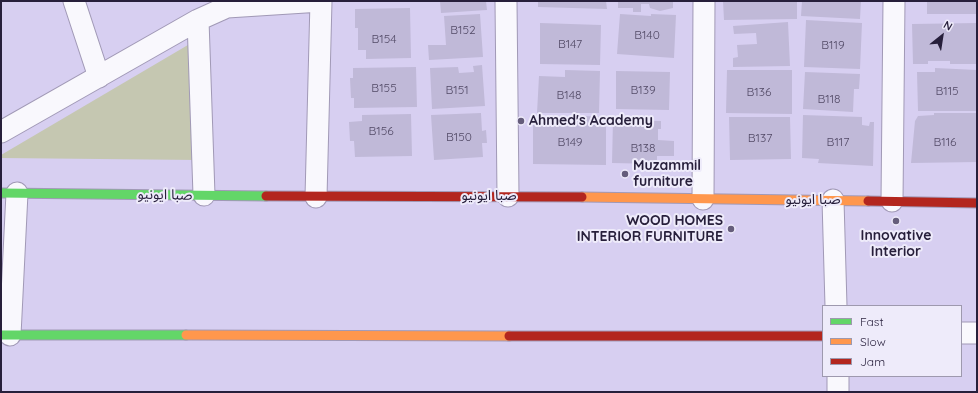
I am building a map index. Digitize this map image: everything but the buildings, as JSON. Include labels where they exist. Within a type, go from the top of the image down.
[{"type":"main road","name":"صبا ایونیو","points":[[9,193],[508,196],[977,203]]},
{"type":"main road","points":[[6,335],[822,336]]},
{"type":"street","points":[[74,1],[99,77]]},
{"type":"street","points":[[1,132],[226,4],[321,1],[316,196]]},
{"type":"street","points":[[506,1],[508,196]]},
{"type":"street","points":[[703,199],[704,1]]},
{"type":"street","points":[[892,201],[894,1]]},
{"type":"street","points":[[198,20],[204,195]]},
{"type":"street","points":[[6,335],[9,193]]},
{"type":"street","points":[[833,200],[836,305]]},
{"type":"street","points":[[962,333],[977,334]]},
{"type":"street","points":[[838,377],[838,392]]},
{"type":"green space","points":[[193,42],[198,160],[1,158],[1,155]]},
{"type":"traffic: fast","points":[[1,193],[266,196]]},
{"type":"traffic: fast","points":[[1,335],[186,335]]},
{"type":"traffic: slow","points":[[582,197],[868,201]]},
{"type":"traffic: slow","points":[[186,335],[509,336]]},
{"type":"traffic: jam","points":[[266,196],[582,197]]},
{"type":"traffic: jam","points":[[868,201],[977,203]]},
{"type":"traffic: jam","points":[[509,336],[822,336]]},
{"type":"place","name":"Ahmed's Academy","points":[[521,121]]},
{"type":"place","name":"Muzammil furniture","points":[[625,174]]},
{"type":"place","name":"Innovative Interior","points":[[896,221]]},
{"type":"place","name":"WOOD HOMES INTERIOR FURNITURE","points":[[731,229]]}]
